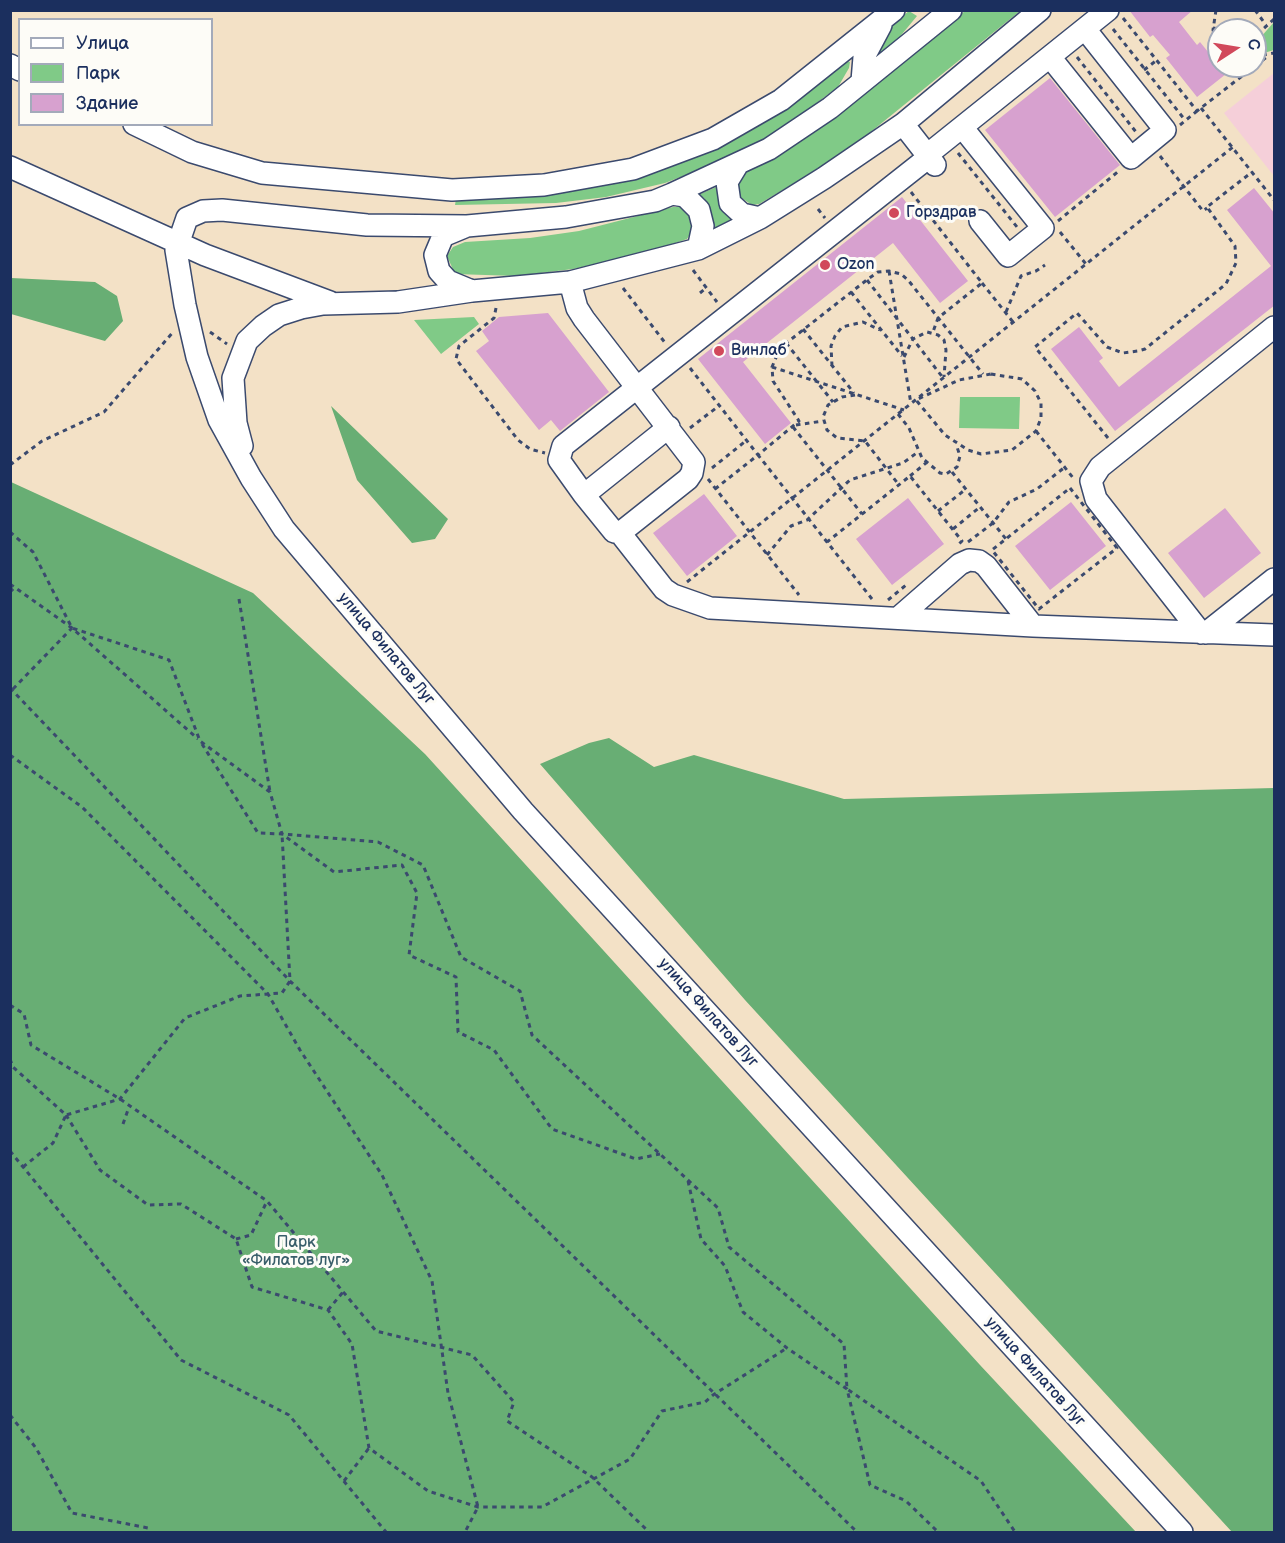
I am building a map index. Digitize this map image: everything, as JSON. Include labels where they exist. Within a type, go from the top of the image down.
[{"type":"street","name":"улица Филатов Луг","points":[[951,10],[830,108],[769,149],[655,201],[566,217],[467,226],[367,225],[222,210],[202,211],[186,218],[176,250],[187,316],[197,357],[219,420],[251,478],[284,529],[523,811],[1182,1533]]},
{"type":"street","name":"улица Филатов Луг","points":[[251,478],[236,423],[233,378],[248,341],[263,326],[279,315],[301,308],[336,304],[398,302],[472,291],[570,282],[695,260],[824,178],[903,124],[1040,10]]},
{"type":"street","points":[[862,81],[864,57],[875,34],[892,12]]},
{"type":"street","points":[[138,126],[192,152],[262,173],[452,190],[544,185],[633,169],[713,140],[782,100],[892,12]]},
{"type":"street","points":[[1109,18],[1085,29],[962,127],[930,159],[638,387],[599,409],[563,447],[559,456],[562,466],[584,495],[614,532],[620,533],[664,589],[697,606],[1030,610],[1203,633],[1275,635]]},
{"type":"street","points":[[1050,57],[1131,158],[1153,150],[1165,130],[1085,29]]},
{"type":"street","points":[[903,124],[930,159]]},
{"type":"street","points":[[962,127],[992,151],[1032,202],[1043,228],[1008,256],[980,221]]},
{"type":"street","points":[[738,164],[727,182],[730,202],[742,214],[759,218]]},
{"type":"street","points":[[10,167],[205,255],[336,304]]},
{"type":"street","points":[[672,194],[685,196],[699,210],[703,226],[695,260]]},
{"type":"street","points":[[467,226],[443,236],[435,255],[440,271],[448,282],[472,291]]},
{"type":"street","points":[[570,282],[580,314],[674,433],[694,462],[692,473],[620,533]]},
{"type":"street","points":[[1203,633],[1096,499],[1091,481],[1100,468],[1275,327]]},
{"type":"street","points":[[584,495],[674,433]]},
{"type":"street","points":[[892,610],[916,603],[960,564],[969,560],[979,561],[986,566],[1030,610]]},
{"type":"street","points":[[1203,633],[1275,579]]},
{"type":"path","points":[[1128,10],[1122,16],[1197,111],[1238,78]]},
{"type":"path","points":[[1109,18],[1186,120]]},
{"type":"path","points":[[1268,55],[1275,53]]},
{"type":"path","points":[[1074,54],[1203,211],[1252,172]]},
{"type":"path","points":[[1201,108],[1275,200]]},
{"type":"path","points":[[681,586],[1233,147]]},
{"type":"path","points":[[955,149],[1028,241]]},
{"type":"path","points":[[1054,224],[1126,166]]},
{"type":"path","points":[[906,186],[1013,322]]},
{"type":"path","points":[[1109,441],[1035,347],[1077,314],[1107,347],[1123,353],[1138,351],[1145,348],[1226,284],[1234,271],[1235,246],[1208,207]]},
{"type":"path","points":[[695,260],[706,288],[728,315]]},
{"type":"path","points":[[1006,312],[1021,276],[1036,272],[1045,265]]},
{"type":"path","points":[[889,271],[911,404]]},
{"type":"path","points":[[795,426],[798,418],[773,381],[774,359],[786,343],[878,272],[889,271],[901,274],[908,280],[983,374]]},
{"type":"path","points":[[867,280],[944,379]]},
{"type":"path","points":[[933,333],[938,318],[982,283]]},
{"type":"path","points":[[700,293],[706,288]]},
{"type":"path","points":[[851,292],[904,358]]},
{"type":"path","points":[[496,308],[494,318],[459,346],[456,359],[518,440],[530,448],[559,456]]},
{"type":"path","points":[[10,465],[42,441],[104,412],[187,316],[242,354]]},
{"type":"path","points":[[832,366],[831,346],[842,327],[863,322],[882,331]]},
{"type":"path","points":[[803,329],[855,395]]},
{"type":"path","points":[[904,358],[913,339],[927,332],[933,333],[944,340],[946,350],[944,379]]},
{"type":"path","points":[[786,343],[832,402]]},
{"type":"path","points":[[688,362],[758,455],[873,600],[892,610],[916,603]]},
{"type":"path","points":[[772,367],[904,410]]},
{"type":"path","points":[[983,374],[1004,375],[1022,379],[1035,391],[1041,403],[1041,418],[1036,431],[1012,450],[994,454],[968,450],[956,444],[945,435],[916,400],[959,380],[983,374]]},
{"type":"path","points":[[855,395],[832,402],[824,412],[823,422],[827,430],[837,438],[865,441],[899,485]]},
{"type":"path","points":[[674,433],[720,405]]},
{"type":"path","points":[[898,414],[909,428],[918,452],[926,463],[940,473],[952,472]]},
{"type":"path","points":[[716,489],[795,426],[823,422]]},
{"type":"path","points":[[795,426],[862,514]]},
{"type":"path","points":[[1030,610],[992,550],[1077,483],[1036,431]]},
{"type":"path","points":[[747,440],[704,474],[799,595]]},
{"type":"path","points":[[952,472],[959,462],[956,444]]},
{"type":"path","points":[[767,555],[791,526],[809,518],[854,478],[903,463],[918,452]]},
{"type":"path","points":[[827,542],[926,463]]},
{"type":"path","points":[[968,543],[993,523],[1009,502],[1037,489],[1065,467]]},
{"type":"path","points":[[952,472],[1006,539]]},
{"type":"path","points":[[910,476],[962,541],[952,548]]},
{"type":"path","points":[[1030,610],[1117,548],[1070,488]]},
{"type":"path","points":[[939,511],[966,489]]},
{"type":"path","points":[[953,529],[980,507]]},
{"type":"path","points":[[10,532],[33,552],[72,628],[169,660],[200,741],[258,833],[378,842],[423,865],[461,957],[520,991],[532,1035],[718,1209],[729,1247],[844,1344],[847,1389],[870,1485],[906,1501],[938,1533]]},
{"type":"path","points":[[892,610],[915,578]]},
{"type":"path","points":[[10,584],[72,628],[200,741],[270,792]]},
{"type":"path","points":[[10,592],[15,587]]},
{"type":"path","points":[[788,595],[810,596]]},
{"type":"path","points":[[23,1167],[53,1143],[66,1115],[120,1099],[185,1018],[240,996],[282,993],[290,981],[282,834],[270,792],[238,599]]},
{"type":"path","points":[[863,600],[873,600]]},
{"type":"path","points":[[1030,610],[1047,609]]},
{"type":"path","points":[[72,628],[11,688],[290,981],[857,1533]]},
{"type":"path","points":[[10,755],[82,807],[268,994],[300,1050],[382,1175],[432,1281],[448,1393],[478,1507],[465,1533]]},
{"type":"path","points":[[282,834],[334,872],[402,865],[417,892],[409,955],[456,977],[458,1032],[494,1050],[552,1130],[636,1159],[660,1154]]},
{"type":"path","points":[[10,1005],[24,1014],[31,1045],[120,1099],[267,1201],[376,1331],[472,1355],[514,1402],[507,1421],[592,1478],[649,1533]]},
{"type":"path","points":[[10,1059],[13,1067],[66,1115],[100,1170],[148,1205],[182,1204],[236,1239],[252,1287],[328,1310],[352,1344],[369,1448],[428,1491],[478,1507],[542,1506],[630,1459],[662,1412],[705,1402],[787,1348]]},
{"type":"path","points":[[123,1124],[129,1107]]},
{"type":"path","points":[[10,1151],[182,1360],[289,1415],[386,1533]]},
{"type":"path","points":[[688,1180],[701,1239],[725,1266],[743,1312],[787,1348],[981,1481],[1015,1533]]},
{"type":"path","points":[[236,1239],[251,1236],[267,1201]]},
{"type":"path","points":[[328,1310],[343,1292]]},
{"type":"path","points":[[10,1415],[36,1448],[72,1513],[148,1528],[149,1533]]},
{"type":"path","points":[[344,1481],[369,1448]]},
{"type":"shaded area","points":[[1274,73],[1274,176],[1224,113]]},
{"type":"green space","points":[[909,11],[917,16],[893,45],[875,59],[874,50],[886,29]]},
{"type":"green space","points":[[965,11],[1020,11],[862,139],[808,175],[759,204],[752,205],[740,197],[738,189],[740,173],[835,115]]},
{"type":"green space","points":[[1274,22],[1274,50],[1267,52],[1267,30]]},
{"type":"green space","points":[[847,61],[850,62],[849,68],[838,87],[778,132],[714,164],[665,183],[606,197],[556,203],[455,205],[456,199],[561,192],[766,120]]},
{"type":"green space","points":[[721,185],[734,220],[710,231],[713,222],[711,211],[704,198],[698,195]]},
{"type":"green space","points":[[673,207],[681,207],[688,213],[692,231],[687,239],[643,254],[573,269],[516,276],[455,274],[447,256],[453,247],[465,242],[530,238],[579,231]]},
{"type":"green space","points":[[11,278],[95,282],[117,296],[123,321],[105,341],[11,314]]},
{"type":"green space","points":[[474,317],[479,324],[441,354],[414,320]]},
{"type":"green space","points":[[960,397],[1020,397],[1019,429],[959,428]]},
{"type":"green space","points":[[331,406],[448,519],[435,539],[412,543],[357,480]]},
{"type":"green space","name":"Парк «Филатов луг»","points":[[11,482],[253,593],[425,754],[980,1365],[1136,1532],[11,1532]]},
{"type":"green space","points":[[609,738],[654,767],[694,755],[844,799],[1274,788],[1274,1532],[1232,1532],[745,1000],[540,764],[589,743]]},
{"type":"building","points":[[1129,10],[1193,10],[1179,22],[1197,45],[1200,42],[1207,51],[1207,78],[1221,78],[1197,97],[1166,58],[1170,55],[1153,35],[1150,37]]},
{"type":"building","points":[[1050,78],[1120,165],[1055,217],[985,130]]},
{"type":"building","points":[[1254,188],[1275,214],[1275,305],[1115,431],[1051,349],[1079,327],[1103,358],[1099,361],[1119,387],[1271,266],[1227,210]]},
{"type":"building","points":[[902,197],[968,281],[940,303],[893,243],[743,362],[791,423],[765,444],[698,359]]},
{"type":"building","points":[[548,313],[609,392],[560,431],[551,420],[539,430],[476,351],[489,341],[482,331],[499,317]]},
{"type":"building","points":[[704,494],[737,536],[687,576],[653,533]]},
{"type":"building","points":[[908,498],[944,544],[892,585],[856,539]]},
{"type":"building","points":[[1071,502],[1106,546],[1050,590],[1015,546]]},
{"type":"building","points":[[1225,508],[1261,553],[1204,598],[1168,553]]},
{"type":"place","name":"Горздрав","points":[[894,213]]},
{"type":"place","name":"Ozon","points":[[825,265]]},
{"type":"place","name":"Винлаб","points":[[719,351]]}]
